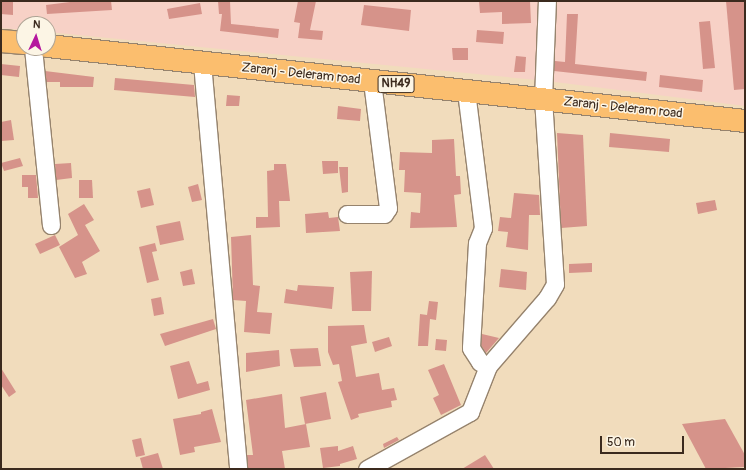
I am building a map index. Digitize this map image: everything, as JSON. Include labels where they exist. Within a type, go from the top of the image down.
[{"type":"highway","points":[[1,41],[16,42]]},
{"type":"highway","name":"Zaranj - Deleram road","points":[[56,47],[745,121]]},
{"type":"street","points":[[367,469],[465,417],[473,407],[488,366],[547,298],[555,284],[543,99],[547,1]]},
{"type":"street","points":[[34,56],[51,225]]},
{"type":"street","points":[[202,63],[238,469]]},
{"type":"street","points":[[347,214],[384,214],[388,208],[372,82]]},
{"type":"street","points":[[466,91],[482,228],[476,243],[471,348],[480,362],[488,366]]},
{"type":"shaded area","points":[[1,1],[542,1],[537,80],[56,33],[56,16],[16,16],[16,29],[1,28]]},
{"type":"shaded area","points":[[555,1],[745,1],[745,106],[547,81]]},
{"type":"building","points":[[1,1],[13,1],[13,15],[1,14]]},
{"type":"building","points":[[78,1],[111,1],[112,10],[47,14],[46,5]]},
{"type":"building","points":[[218,1],[230,1],[231,24],[279,29],[278,38],[220,31],[222,14],[219,14]]},
{"type":"building","points":[[298,1],[316,1],[310,30],[323,31],[322,40],[298,38],[300,23],[294,22]]},
{"type":"building","points":[[479,1],[530,1],[531,23],[502,24],[502,12],[480,13]]},
{"type":"building","points":[[726,1],[745,1],[745,89],[734,90]]},
{"type":"building","points":[[200,3],[202,14],[169,19],[167,9]]},
{"type":"building","points":[[364,5],[411,10],[409,31],[361,25]]},
{"type":"building","points":[[567,14],[578,14],[575,64],[647,72],[646,81],[554,71],[555,61],[565,62]]},
{"type":"building","points":[[710,21],[715,68],[703,69],[699,22]]},
{"type":"building","points":[[477,30],[504,32],[503,44],[476,42]]},
{"type":"building","points":[[452,48],[468,48],[468,60],[453,60]]},
{"type":"building","points":[[516,56],[526,57],[525,72],[514,72]]},
{"type":"building","points":[[1,64],[20,66],[19,77],[1,75]]},
{"type":"building","points":[[45,71],[94,77],[93,87],[60,87],[60,82],[46,82]]},
{"type":"building","points":[[660,75],[703,80],[702,92],[659,87]]},
{"type":"building","points":[[115,78],[194,85],[195,97],[114,90]]},
{"type":"building","points":[[227,95],[240,96],[239,106],[226,106]]},
{"type":"building","points":[[338,106],[361,109],[360,121],[337,119]]},
{"type":"building","points":[[11,120],[14,140],[1,141],[1,122]]},
{"type":"building","points":[[557,133],[583,135],[587,226],[561,228]]},
{"type":"building","points":[[610,133],[670,139],[669,152],[609,147]]},
{"type":"building","points":[[454,139],[456,176],[460,176],[461,194],[454,195],[457,227],[410,228],[411,212],[420,213],[421,193],[404,192],[405,170],[399,170],[400,152],[432,153],[432,140]]},
{"type":"building","points":[[20,158],[23,166],[4,171],[1,163]]},
{"type":"building","points":[[322,161],[338,161],[338,173],[323,174]]},
{"type":"building","points":[[71,163],[72,178],[56,180],[55,164]]},
{"type":"building","points":[[274,164],[286,164],[290,201],[279,201],[280,227],[256,228],[256,217],[268,217],[267,171],[274,170]]},
{"type":"building","points":[[339,167],[348,167],[348,192],[342,193]]},
{"type":"building","points":[[22,175],[36,175],[38,198],[28,198],[28,187],[22,187]]},
{"type":"building","points":[[79,180],[92,180],[93,198],[79,198]]},
{"type":"building","points":[[198,184],[202,200],[192,202],[188,187]]},
{"type":"building","points":[[150,188],[154,205],[141,208],[137,191]]},
{"type":"building","points":[[514,193],[539,195],[540,215],[529,215],[528,250],[506,247],[508,232],[498,231],[500,217],[511,218]]},
{"type":"building","points":[[715,200],[717,210],[698,214],[696,203]]},
{"type":"building","points":[[84,204],[94,220],[85,225],[100,251],[82,262],[87,274],[75,278],[59,247],[78,235],[68,214]]},
{"type":"building","points":[[328,212],[329,218],[338,217],[340,231],[306,233],[305,214]]},
{"type":"building","points":[[180,221],[184,240],[160,245],[156,226]]},
{"type":"building","points":[[55,235],[60,245],[40,254],[35,244]]},
{"type":"building","points":[[251,235],[253,285],[260,286],[257,312],[272,313],[270,334],[244,332],[246,301],[233,300],[231,237]]},
{"type":"building","points":[[155,243],[157,251],[152,252],[159,280],[147,283],[139,247]]},
{"type":"building","points":[[592,263],[592,272],[569,273],[569,264]]},
{"type":"building","points":[[192,269],[195,284],[183,286],[180,272]]},
{"type":"building","points":[[501,269],[527,272],[526,290],[499,287]]},
{"type":"building","points":[[372,271],[371,311],[352,311],[350,272]]},
{"type":"building","points":[[298,285],[334,287],[332,309],[284,303],[286,289],[297,291]]},
{"type":"building","points":[[161,297],[164,314],[154,316],[151,299]]},
{"type":"building","points":[[429,301],[438,302],[436,320],[430,319],[428,346],[418,346],[420,314],[427,315]]},
{"type":"building","points":[[213,319],[216,329],[165,346],[160,334]]},
{"type":"building","points":[[364,325],[367,343],[351,346],[356,377],[379,373],[382,390],[394,388],[397,400],[391,401],[392,407],[358,414],[359,417],[351,420],[338,382],[342,381],[339,364],[333,365],[328,352],[328,326]]},
{"type":"building","points":[[482,334],[499,338],[486,353],[481,345]]},
{"type":"building","points":[[389,337],[392,346],[375,352],[372,342]]},
{"type":"building","points":[[436,339],[447,340],[446,351],[435,350]]},
{"type":"building","points":[[318,348],[321,366],[294,367],[290,349]]},
{"type":"building","points":[[279,350],[280,366],[246,372],[246,353]]},
{"type":"building","points":[[189,361],[197,384],[208,381],[210,390],[178,399],[170,366]]},
{"type":"building","points":[[444,364],[461,405],[441,415],[433,398],[439,395],[428,370]]},
{"type":"building","points":[[1,368],[16,392],[9,397],[1,385]]},
{"type":"building","points":[[326,392],[331,419],[305,424],[300,397]]},
{"type":"building","points":[[282,394],[285,428],[306,424],[310,447],[282,451],[285,469],[248,469],[247,455],[253,455],[246,400]]},
{"type":"building","points":[[212,409],[221,442],[194,447],[195,452],[180,455],[173,419],[201,414],[201,412]]},
{"type":"building","points":[[725,419],[745,455],[745,467],[706,469],[682,424]]},
{"type":"building","points":[[397,437],[399,440],[384,448],[383,444]]},
{"type":"building","points":[[141,438],[145,455],[136,457],[132,440]]},
{"type":"building","points":[[338,446],[338,451],[353,446],[357,459],[340,464],[340,466],[323,468],[320,448]]},
{"type":"building","points":[[158,453],[163,469],[143,469],[140,458]]},
{"type":"building","points":[[485,455],[494,469],[462,469]]}]
